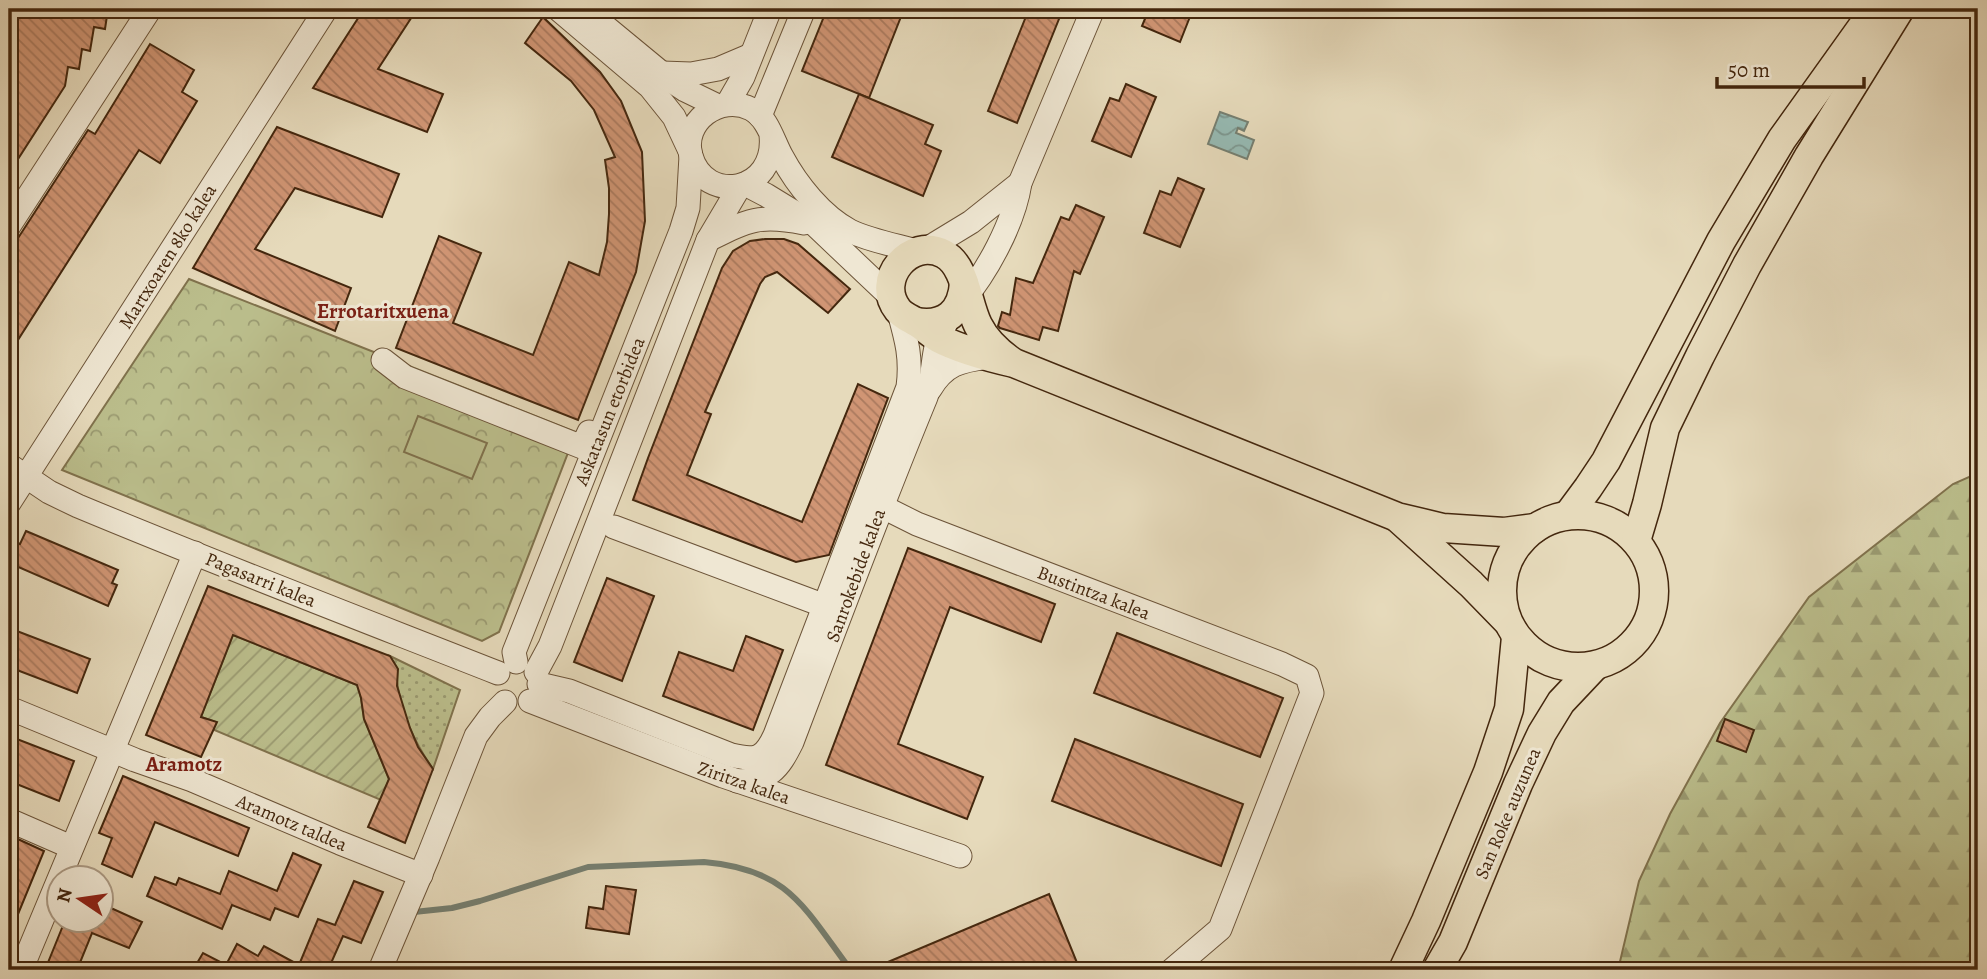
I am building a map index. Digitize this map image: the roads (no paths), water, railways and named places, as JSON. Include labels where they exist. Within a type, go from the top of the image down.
[{"type":"main road","points":[[1567,515],[1606,461],[1721,241],[1782,139],[1875,9]]},
{"type":"main road","points":[[1636,541],[1665,428],[1694,368],[1809,156],[1900,9]]},
{"type":"main road","points":[[1000,360],[998,352],[961,299],[961,272],[955,262],[936,251],[921,250],[906,256],[892,275],[890,286],[911,317],[1000,360],[1397,517],[1443,528],[1504,532],[1535,528]]},
{"type":"main road","points":[[911,317],[935,323],[961,299]]},
{"type":"main road","points":[[1397,517],[1471,584],[1511,629],[1538,657],[1565,667],[1594,667],[1619,656],[1638,639],[1651,615],[1655,589],[1649,563],[1636,541],[1616,524],[1593,516],[1567,515],[1550,519],[1535,528],[1516,546],[1504,569],[1501,596],[1511,629],[1509,709],[1488,772],[1403,970]]},
{"type":"main road","name":"San Roke auzunea","points":[[1437,970],[1453,942],[1542,733],[1561,702],[1594,667]]},
{"type":"street","points":[[9,226],[150,9]]},
{"type":"street","name":"Martxoaren 8ko kalea","points":[[9,503],[18,472],[326,9]]},
{"type":"street","points":[[558,9],[650,87],[674,117],[696,168],[715,183],[727,186],[742,185],[755,179],[770,160],[772,148],[766,126],[803,9]]},
{"type":"street","points":[[584,9],[685,90],[723,104],[741,105],[751,109],[766,126],[783,159],[814,201],[841,225],[862,236],[921,250],[971,222],[1020,183]]},
{"type":"street","points":[[691,154],[690,139],[694,127],[701,117],[723,104],[743,77],[770,9]]},
{"type":"street","points":[[961,299],[997,249],[1018,201],[1020,183],[1093,9]]},
{"type":"street","points":[[662,73],[691,74],[718,69],[751,55]]},
{"type":"street","name":"Askatasun etorbidea","points":[[524,679],[514,652],[681,231],[688,208],[691,154]]},
{"type":"street","points":[[742,185],[766,195],[815,225],[911,317]]},
{"type":"street","name":"Askatasun etorbidea","points":[[524,679],[550,646],[708,240],[742,185]]},
{"type":"street","points":[[708,240],[740,224],[764,218],[815,225]]},
{"type":"street","name":"Sanrokebide kalea","points":[[737,780],[753,780],[771,774],[781,763],[792,742],[880,506],[928,391],[911,317]]},
{"type":"street","name":"Sanrokebide kalea","points":[[747,758],[757,758],[765,752],[775,735],[908,387],[911,367],[911,317]]},
{"type":"street","name":"Askatasun etorbidea","points":[[383,360],[405,377],[583,447],[589,432]]},
{"type":"street","points":[[928,391],[936,379],[954,364],[1000,360]]},
{"type":"street","name":"Pagasarri kalea","points":[[18,472],[68,501],[264,582],[524,679]]},
{"type":"street","name":"Bustintza kalea","points":[[880,506],[927,528],[1282,664],[1307,676],[1312,692],[1220,929],[1172,970]]},
{"type":"street","points":[[614,527],[817,603]]},
{"type":"street","points":[[21,970],[195,553]]},
{"type":"street","points":[[380,970],[476,736],[505,702],[497,692],[496,680],[524,679]]},
{"type":"street","name":"Ziritza kalea","points":[[524,679],[569,691],[731,755],[747,758]]},
{"type":"street","name":"Ziritza kalea","points":[[524,679],[737,780],[960,856]]},
{"type":"street","points":[[9,708],[111,750]]},
{"type":"street","name":"Aramotz taldea","points":[[111,750],[192,779],[421,875]]},
{"type":"street","points":[[9,820],[71,847]]},
{"type":"water","points":[[1220,112],[1248,122],[1244,131],[1238,128],[1236,133],[1254,140],[1247,159],[1208,144]]},
{"type":"waterway","points":[[414,912],[452,908],[480,901],[588,867],[704,862],[755,872],[789,893],[804,907],[847,965]]},
{"type":"district","name":"Errotaritxuena","points":[[383,311]]},
{"type":"district","name":"Aramotz","points":[[184,764]]}]
